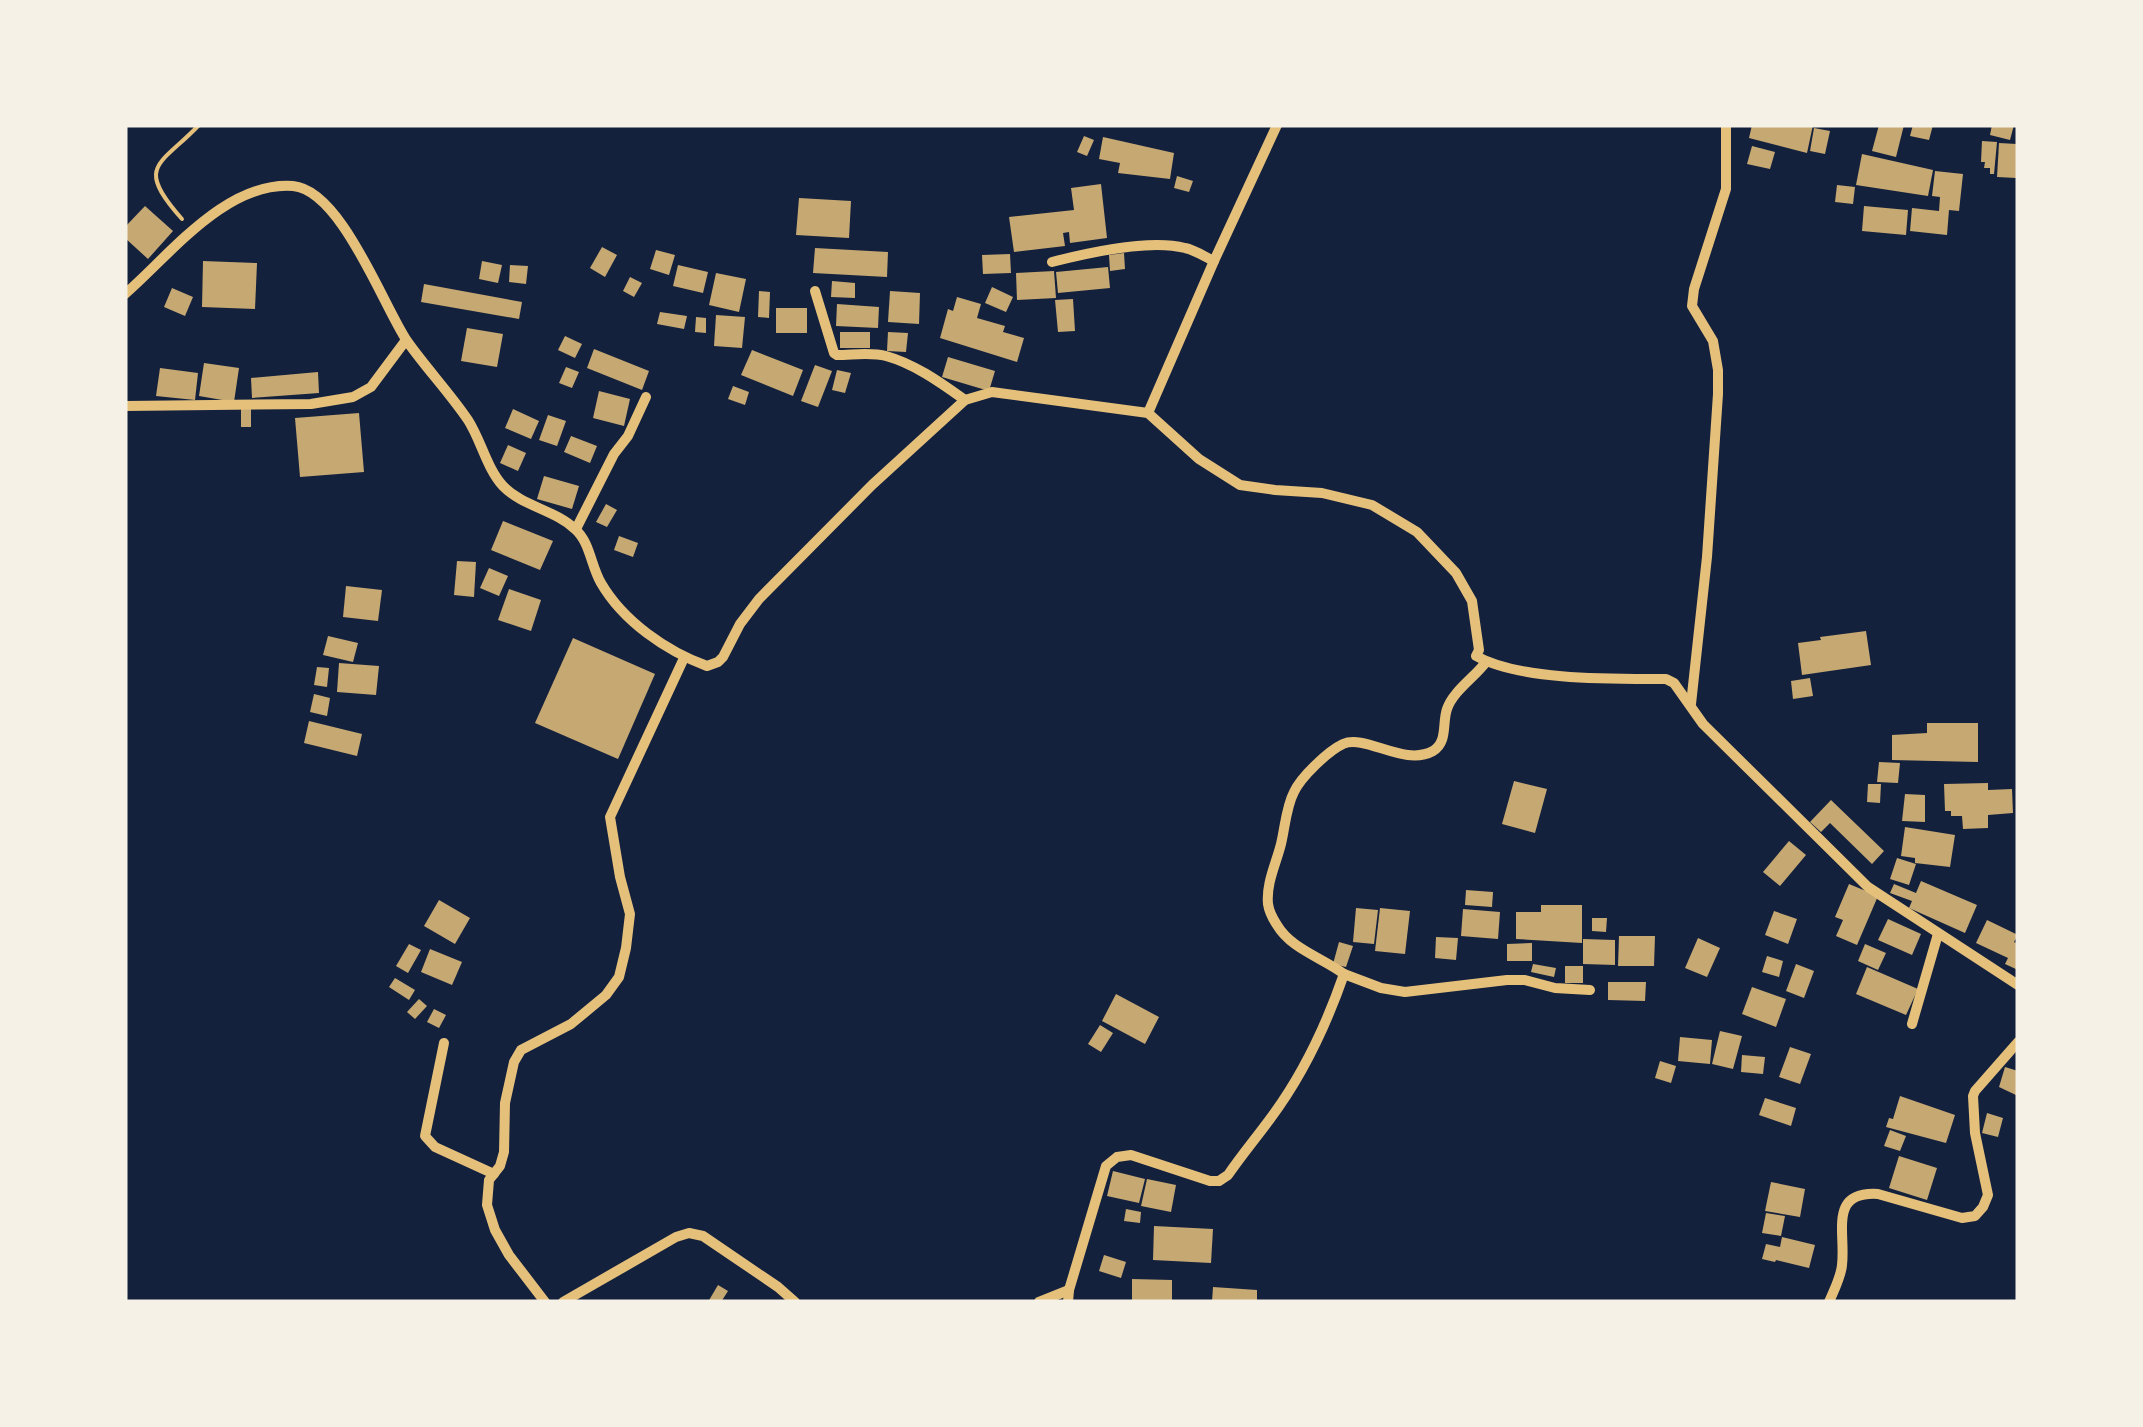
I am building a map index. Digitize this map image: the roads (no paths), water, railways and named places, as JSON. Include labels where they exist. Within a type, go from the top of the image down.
[{"type":"street","points":[[1148,413],[1278,125]]},
{"type":"street","points":[[1692,704],[1718,394],[1713,341],[1692,306],[1726,189],[1726,125]]},
{"type":"street","points":[[125,294],[210,216],[247,195],[271,187],[297,186],[318,197],[357,247],[406,340],[469,421],[501,484],[576,530],[600,581],[622,611],[684,658],[707,666],[718,662],[759,599],[872,484],[965,400],[992,392],[1148,413],[1198,460],[1240,485],[1322,493],[1372,505],[1416,532],[1456,572],[1468,590],[1479,650],[1476,656],[1486,662],[1505,668],[1595,678],[1666,679],[1674,684],[1703,724],[1868,887],[2018,985]]},
{"type":"street","points":[[1052,262],[1155,245],[1185,248],[1214,261]]},
{"type":"street","points":[[816,292],[834,353],[886,356],[965,400]]},
{"type":"street","points":[[125,406],[311,404],[353,397],[370,387],[406,340]]},
{"type":"street","points":[[576,530],[646,397]]},
{"type":"street","points":[[545,1302],[508,1255],[487,1205],[489,1180],[500,1166],[504,1152],[505,1103],[514,1062],[521,1050],[571,1024],[606,994],[618,977],[630,914],[610,816],[684,658]]},
{"type":"street","points":[[1486,662],[1446,710],[1444,738],[1434,750],[1420,755],[1358,743],[1341,744],[1304,776],[1292,795],[1271,875],[1268,908],[1288,941],[1344,974],[1380,988],[1405,992],[1524,980],[1555,988],[1590,990]]},
{"type":"street","points":[[1912,1024],[1938,934]]},
{"type":"street","points":[[1039,1302],[1069,1296],[1106,1166],[1131,1155],[1210,1182],[1219,1182],[1228,1175],[1271,1118],[1311,1054],[1344,974]]},
{"type":"street","points":[[444,1042],[425,1136],[435,1147],[494,1174]]},
{"type":"street","points":[[1829,1302],[1842,1270],[1841,1220],[1853,1198],[1878,1194],[1962,1218],[1976,1216],[1984,1207],[1988,1195],[1975,1133],[1973,1096],[2018,1042]]},
{"type":"street","points":[[563,1302],[689,1233],[702,1236],[795,1302]]}]
